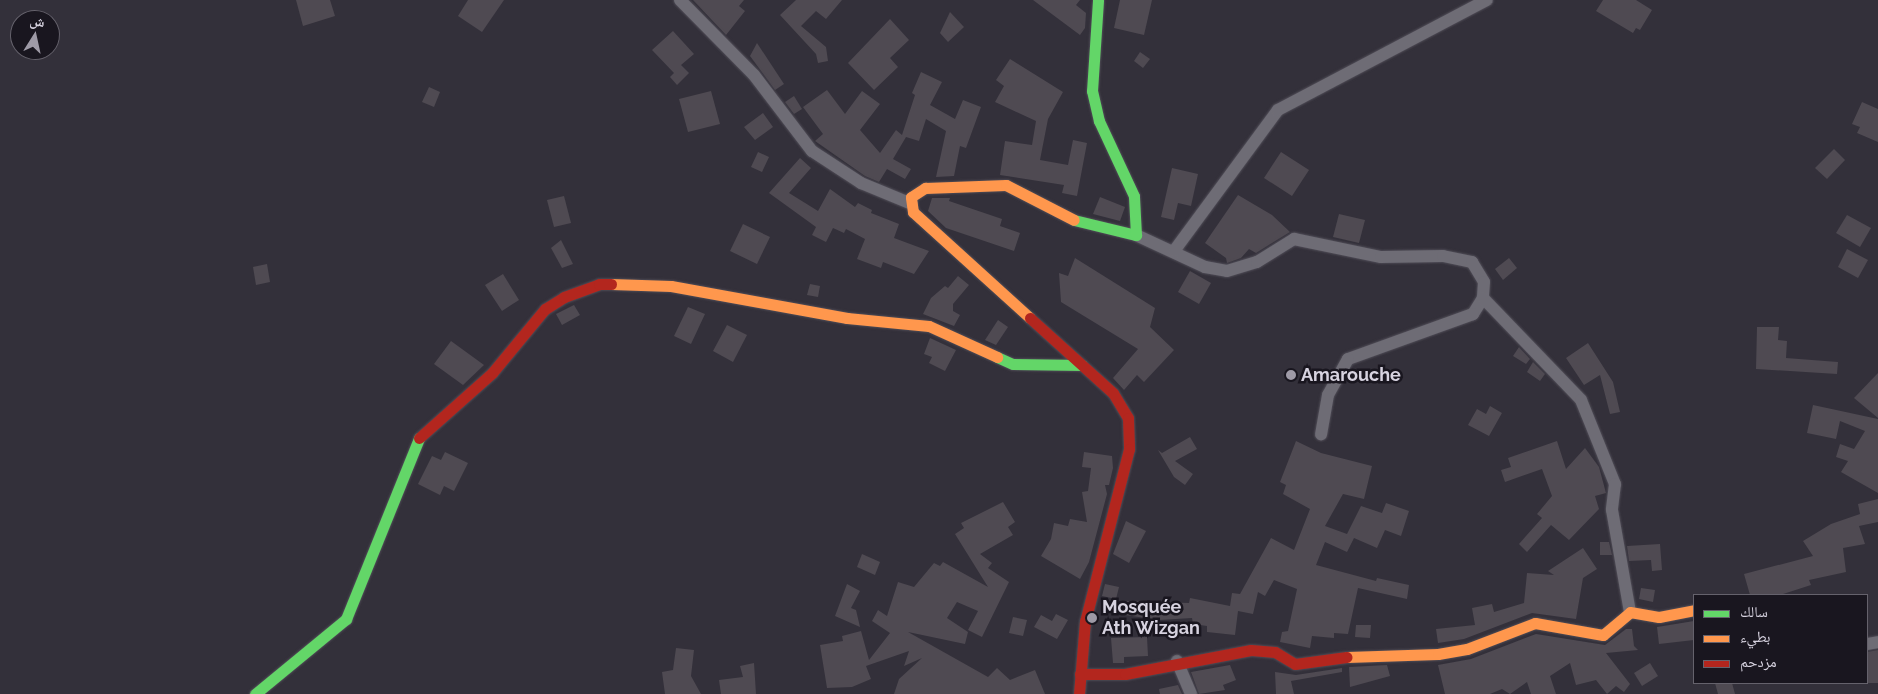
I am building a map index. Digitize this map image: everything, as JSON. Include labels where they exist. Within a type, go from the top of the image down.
[{"type":"street","points":[[680,0],[754,75],[812,151],[861,183],[912,204]]},
{"type":"street","points":[[1098,0],[1092,91],[1099,121],[1134,196],[1136,235]]},
{"type":"street","points":[[1174,252],[1278,110],[1486,0]]},
{"type":"street","points":[[1079,694],[1085,622],[1130,438],[1122,403],[936,235],[913,212],[911,197],[925,188],[1006,185],[1081,223],[1136,235],[1205,267],[1227,270],[1257,262],[1294,239],[1382,257],[1458,258],[1472,262],[1479,270],[1484,282],[1483,298],[1473,314],[1348,359],[1328,395],[1321,434]]},
{"type":"street","points":[[255,694],[346,619],[417,440],[492,373],[545,309],[564,297],[599,284],[671,286],[847,318],[929,326],[1013,364],[1082,365]]},
{"type":"street","points":[[1483,298],[1581,400],[1615,484],[1612,510],[1630,612]]},
{"type":"street","points":[[1630,612],[1659,617],[1693,610]]},
{"type":"street","points":[[1080,674],[1125,674],[1177,661],[1251,650],[1275,652],[1296,664],[1368,654],[1438,654],[1467,649],[1535,623],[1603,635],[1630,612]]},
{"type":"street","points":[[1177,661],[1191,694]]},
{"type":"building","points":[[296,0],[330,0],[335,16],[303,26]]},
{"type":"building","points":[[468,0],[504,0],[482,32],[458,16]]},
{"type":"building","points":[[693,0],[744,0],[739,6],[745,11],[726,35]]},
{"type":"building","points":[[796,0],[842,0],[826,19],[816,11],[801,26],[826,47],[828,61],[818,63],[816,54],[780,15]]},
{"type":"building","points":[[1033,0],[1080,0],[1076,5],[1086,13],[1085,28],[1080,35]]},
{"type":"building","points":[[1120,0],[1152,0],[1144,35],[1114,28]]},
{"type":"building","points":[[1603,0],[1636,0],[1652,10],[1640,30],[1636,28],[1633,33],[1596,11]]},
{"type":"building","points":[[950,12],[964,27],[948,42],[940,33]]},
{"type":"building","points":[[890,19],[909,40],[890,58],[898,67],[874,90],[848,63]]},
{"type":"building","points":[[673,31],[694,54],[681,65],[689,73],[677,85],[670,77],[674,73],[652,50]]},
{"type":"building","points":[[757,43],[784,84],[775,90],[750,56]]},
{"type":"building","points":[[1140,52],[1150,59],[1143,68],[1134,61]]},
{"type":"building","points":[[1010,59],[1063,92],[1048,119],[1040,160],[1068,165],[1073,140],[1087,143],[1077,196],[1062,193],[1064,185],[1000,175],[1005,141],[1032,145],[1036,121],[995,102],[1004,86],[996,80]]},
{"type":"building","points":[[921,72],[942,82],[930,105],[955,119],[963,100],[981,107],[966,148],[960,146],[954,176],[936,177],[946,131],[926,119],[919,141],[906,137],[893,159],[911,169],[905,179],[887,169],[879,182],[865,176],[815,141],[823,134],[803,107],[827,90],[845,114],[862,91],[880,104],[860,130],[880,153],[896,130],[902,135],[915,95],[912,93]]},
{"type":"building","points":[[429,87],[440,92],[434,107],[422,102]]},
{"type":"building","points":[[711,91],[720,124],[688,132],[679,99]]},
{"type":"building","points":[[794,96],[802,109],[794,114],[785,102]]},
{"type":"building","points":[[1862,102],[1878,109],[1878,142],[1857,133],[1860,127],[1852,124]]},
{"type":"building","points":[[763,113],[773,127],[755,140],[744,127]]},
{"type":"building","points":[[1834,149],[1845,160],[1827,179],[1815,168]]},
{"type":"building","points":[[758,152],[769,157],[762,172],[751,167]]},
{"type":"building","points":[[1281,152],[1309,170],[1292,196],[1264,178]]},
{"type":"building","points":[[800,158],[811,168],[789,193],[818,211],[830,189],[855,207],[858,203],[872,210],[871,213],[899,224],[894,238],[929,251],[914,274],[883,262],[881,268],[857,259],[865,239],[846,229],[844,233],[833,228],[826,242],[812,235],[816,227],[769,193]]},
{"type":"building","points":[[1172,168],[1198,174],[1191,206],[1178,203],[1174,220],[1161,217]]},
{"type":"building","points":[[1238,195],[1272,215],[1290,232],[1256,253],[1249,249],[1241,258],[1227,263],[1226,258],[1205,243]]},
{"type":"building","points":[[564,196],[571,223],[554,227],[547,200]]},
{"type":"building","points":[[1100,197],[1125,207],[1120,221],[1093,214]]},
{"type":"building","points":[[932,198],[950,198],[949,201],[1002,219],[1000,226],[1020,233],[1014,251],[946,228],[928,211]]},
{"type":"building","points":[[1339,214],[1365,220],[1359,243],[1333,237]]},
{"type":"building","points":[[1847,215],[1871,228],[1860,247],[1836,233]]},
{"type":"building","points":[[743,224],[770,237],[757,264],[730,251]]},
{"type":"building","points":[[561,240],[573,264],[562,268],[551,248]]},
{"type":"building","points":[[1847,249],[1868,260],[1858,278],[1838,267]]},
{"type":"building","points":[[1075,258],[1155,308],[1150,327],[1174,350],[1144,382],[1137,375],[1124,390],[1113,378],[1138,349],[1061,302],[1059,273],[1068,276]]},
{"type":"building","points":[[1509,258],[1517,268],[1503,280],[1495,269]]},
{"type":"building","points":[[267,264],[270,282],[256,285],[253,267]]},
{"type":"building","points":[[1190,271],[1211,283],[1199,304],[1178,292]]},
{"type":"building","points":[[503,274],[519,300],[502,311],[485,285]]},
{"type":"building","points":[[958,276],[969,285],[953,304],[953,311],[960,315],[954,326],[923,314],[931,298],[945,286],[948,288]]},
{"type":"building","points":[[810,284],[820,286],[818,297],[807,295]]},
{"type":"building","points":[[574,305],[580,315],[562,325],[556,314]]},
{"type":"building","points":[[688,307],[705,314],[691,344],[674,336]]},
{"type":"building","points":[[998,320],[1008,327],[996,345],[985,340]]},
{"type":"building","points":[[727,325],[747,335],[733,362],[713,351]]},
{"type":"building","points":[[1757,327],[1779,327],[1778,340],[1787,341],[1786,358],[1838,362],[1837,374],[1756,369]]},
{"type":"building","points":[[930,338],[956,350],[945,371],[929,363],[932,357],[924,354]]},
{"type":"building","points":[[451,341],[484,365],[463,385],[434,364]]},
{"type":"building","points":[[1588,343],[1613,382],[1620,412],[1610,414],[1600,375],[1584,385],[1566,358]]},
{"type":"building","points":[[1519,347],[1530,359],[1526,364],[1513,356]]},
{"type":"building","points":[[1533,362],[1545,374],[1540,381],[1527,372]]},
{"type":"building","points":[[1878,373],[1878,418],[1854,398]]},
{"type":"building","points":[[1813,405],[1878,419],[1878,493],[1841,472],[1848,461],[1836,457],[1840,444],[1854,449],[1865,431],[1840,421],[1836,439],[1807,433]]},
{"type":"building","points":[[1490,406],[1502,413],[1489,436],[1468,425],[1477,409],[1486,414]]},
{"type":"building","points":[[1190,437],[1197,449],[1175,461],[1193,474],[1185,485],[1174,477],[1158,450],[1162,453]]},
{"type":"building","points":[[1296,441],[1321,453],[1372,466],[1364,499],[1343,494],[1325,526],[1347,534],[1361,506],[1382,513],[1386,503],[1409,511],[1401,536],[1385,530],[1377,548],[1354,538],[1347,552],[1325,542],[1316,565],[1376,581],[1377,578],[1409,585],[1407,599],[1358,588],[1348,634],[1334,633],[1334,638],[1312,636],[1310,648],[1280,642],[1282,632],[1288,631],[1297,589],[1274,580],[1265,596],[1258,592],[1253,614],[1238,611],[1235,635],[1207,632],[1207,626],[1193,624],[1192,618],[1159,620],[1125,615],[1126,601],[1189,603],[1190,598],[1230,606],[1232,593],[1240,594],[1271,538],[1294,550],[1310,509],[1283,494],[1286,485],[1280,482]]},
{"type":"building","points":[[1557,441],[1566,469],[1585,448],[1599,467],[1606,493],[1595,496],[1599,509],[1569,540],[1551,525],[1527,552],[1519,544],[1542,518],[1537,514],[1552,496],[1542,469],[1505,482],[1501,470],[1511,467],[1508,458]]},
{"type":"building","points":[[445,452],[468,463],[454,491],[444,486],[440,495],[418,484],[432,456],[441,460]]},
{"type":"building","points":[[1084,452],[1112,456],[1113,468],[1109,485],[1105,485],[1107,494],[1089,562],[1080,579],[1041,556],[1051,539],[1054,523],[1068,526],[1070,519],[1087,522],[1082,492],[1088,491],[1091,468],[1082,467]]},
{"type":"building","points":[[1878,499],[1878,522],[1859,526],[1865,544],[1843,548],[1846,572],[1809,580],[1811,585],[1783,594],[1750,594],[1744,574],[1813,556],[1803,541],[1831,524],[1860,514],[1858,504]]},
{"type":"building","points":[[1003,502],[1015,522],[1008,527],[1013,535],[980,554],[992,563],[988,568],[1009,582],[982,637],[968,630],[978,611],[957,602],[947,618],[968,632],[965,644],[908,632],[988,677],[997,668],[1010,680],[1035,670],[1045,694],[894,694],[899,679],[922,658],[904,666],[909,651],[866,666],[871,679],[852,687],[827,688],[820,645],[843,641],[842,636],[861,631],[869,660],[890,633],[872,621],[878,610],[887,616],[898,582],[914,587],[934,563],[940,566],[943,562],[988,587],[955,534],[964,528],[961,523]]},
{"type":"building","points":[[1126,521],[1146,531],[1129,563],[1113,554]]},
{"type":"building","points":[[1600,542],[1609,542],[1612,555],[1600,555]]},
{"type":"building","points":[[1660,544],[1662,570],[1652,571],[1651,560],[1629,561],[1627,546]]},
{"type":"building","points":[[1583,548],[1597,569],[1583,578],[1576,619],[1532,613],[1464,639],[1438,643],[1436,629],[1475,625],[1472,608],[1492,604],[1494,612],[1524,603],[1527,573],[1554,575],[1548,571]]},
{"type":"building","points":[[862,554],[880,562],[875,575],[857,567]]},
{"type":"building","points":[[847,584],[860,591],[851,608],[856,610],[860,627],[835,616]]},
{"type":"building","points":[[1105,584],[1119,587],[1116,599],[1102,596]]},
{"type":"building","points":[[1641,588],[1655,590],[1653,602],[1639,599]]},
{"type":"building","points":[[1056,614],[1068,620],[1057,639],[1034,627],[1041,615],[1052,621]]},
{"type":"building","points":[[1013,617],[1027,620],[1023,636],[1009,633]]},
{"type":"building","points":[[1693,621],[1693,640],[1659,644],[1657,627]]},
{"type":"building","points":[[1356,625],[1371,625],[1370,638],[1355,637]]},
{"type":"building","points":[[1626,629],[1632,629],[1634,646],[1638,650],[1606,653],[1630,684],[1624,692],[1616,686],[1607,694],[1596,680],[1576,685],[1570,663],[1550,676],[1556,694],[1531,694],[1527,682],[1510,694],[1502,689],[1490,694],[1445,694],[1438,665],[1471,659],[1536,634],[1605,645]]},
{"type":"building","points":[[1147,637],[1148,656],[1124,657],[1124,663],[1113,663],[1111,638]]},
{"type":"building","points":[[676,648],[694,650],[691,676],[701,694],[665,694],[662,672],[673,670]]},
{"type":"building","points":[[1878,650],[1878,683],[1868,683],[1868,652]]},
{"type":"building","points":[[754,663],[756,694],[721,694],[719,680],[743,677],[740,666]]},
{"type":"building","points":[[1650,663],[1658,676],[1642,686],[1634,673]]},
{"type":"building","points":[[1230,665],[1236,680],[1223,685],[1225,690],[1199,694],[1191,672]]},
{"type":"building","points":[[1387,665],[1390,676],[1350,687],[1349,667]]},
{"type":"building","points":[[1342,668],[1342,672],[1291,681],[1294,694],[1276,694],[1275,672],[1296,675]]},
{"type":"building","points":[[1715,684],[1732,684],[1735,694],[1718,694]]},
{"type":"building","points":[[1178,685],[1182,694],[1160,694],[1159,689]]},
{"type":"traffic: fast","points":[[1074,220],[1136,235],[1134,196],[1099,121],[1092,91],[1098,0]]},
{"type":"traffic: fast","points":[[997,357],[1013,364],[1082,365]]},
{"type":"traffic: fast","points":[[255,694],[346,619],[419,438]]},
{"type":"traffic: slow","points":[[1030,318],[913,212],[911,197],[925,188],[1006,185],[1074,220]]},
{"type":"traffic: slow","points":[[611,284],[671,286],[847,318],[929,326],[997,357]]},
{"type":"traffic: slow","points":[[1347,657],[1438,654],[1467,649],[1535,623],[1603,635],[1630,612],[1659,617],[1693,610]]},
{"type":"traffic: jam","points":[[419,438],[492,373],[545,309],[564,297],[599,284],[611,284]]},
{"type":"traffic: jam","points":[[1030,318],[1113,393],[1128,418],[1129,449],[1085,621],[1079,694]]},
{"type":"traffic: jam","points":[[1080,674],[1125,674],[1251,650],[1275,652],[1295,664],[1347,657]]},
{"type":"place","name":"Amarouche","points":[[1291,375]]},
{"type":"place","name":"Mosquée Ath Wizgan","points":[[1092,618]]}]
